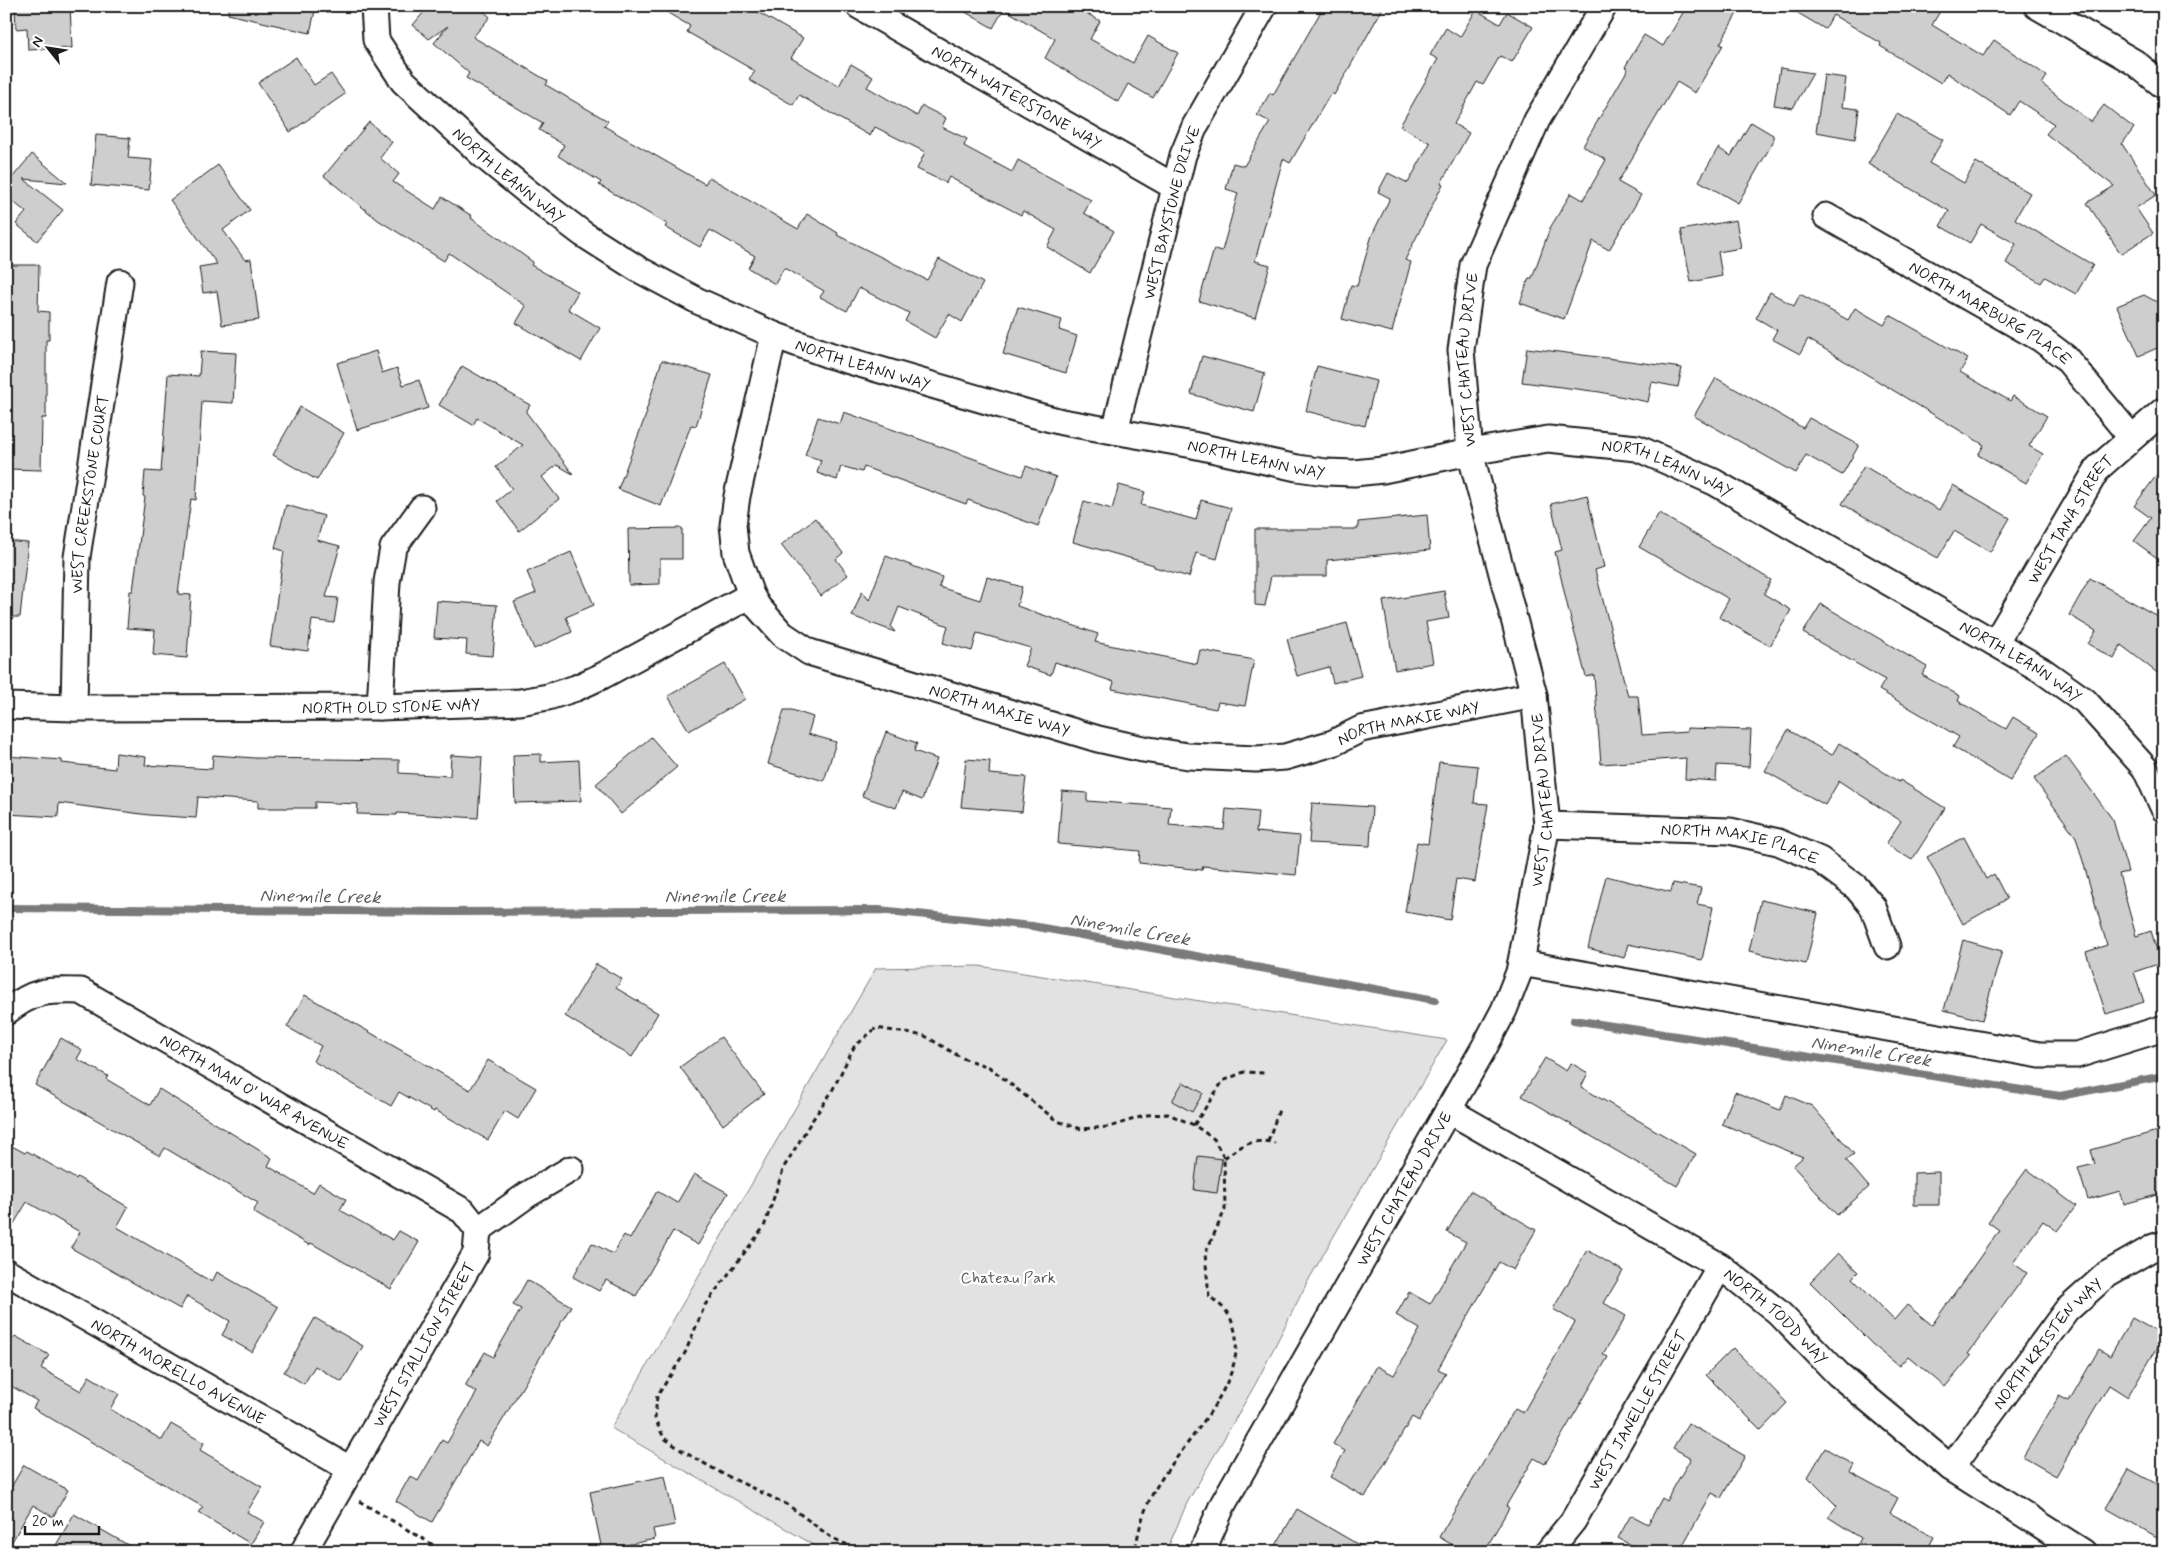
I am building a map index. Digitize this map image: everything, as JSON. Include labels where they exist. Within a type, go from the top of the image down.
[{"type":"street","name":"NORTH LEANN WAY","points":[[374,6],[376,40],[403,81],[486,158],[583,234],[638,269],[698,301],[774,335],[829,355],[1035,415],[1193,445],[1297,468],[1354,473],[1383,470],[1470,452],[1548,439],[1637,448],[1714,482],[2040,669],[2086,701],[2145,768],[2164,809]]},
{"type":"street","name":"NORTH WATERSTONE WAY","points":[[859,6],[1175,187]]},
{"type":"street","name":"WEST BAYSTONE DRIVE","points":[[1115,431],[1183,155],[1195,126],[1264,6]]},
{"type":"street","name":"WEST CHATEAU DRIVE","points":[[1202,1552],[1223,1504],[1504,1010],[1521,963],[1547,825],[1534,695],[1470,452],[1461,350],[1473,265],[1537,120],[1604,6]]},
{"type":"street","points":[[2037,6],[2134,62],[2164,86]]},
{"type":"street","name":"NORTH MARBURG PLACE","points":[[1826,216],[2053,348],[2065,357],[2131,437]]},
{"type":"street","name":"WEST CREEKSTONE COURT","points":[[74,708],[77,556],[120,282]]},
{"type":"street","name":"NORTH MAXIE WAY","points":[[774,335],[737,496],[733,525],[736,553],[750,595],[782,634],[809,652],[1098,739],[1188,756],[1256,759],[1285,757],[1333,743],[1360,730],[1534,695]]},
{"type":"street","name":"WEST TANA STREET","points":[[1995,643],[2098,468],[2131,437],[2164,410]]},
{"type":"street","points":[[380,707],[387,582],[393,548],[422,508]]},
{"type":"street","name":"NORTH OLD STONE WAY","points":[[6,706],[74,708],[380,707],[520,702],[548,697],[576,688],[602,676],[750,595]]},
{"type":"street","name":"NORTH MAXIE PLACE","points":[[1547,825],[1730,831],[1778,842],[1820,860],[1856,887],[1873,907],[1887,946]]},
{"type":"street","points":[[1521,963],[2040,1055],[2076,1055],[2164,1028]]},
{"type":"street","name":"NORTH MAN O' WAR AVENUE","points":[[13,1007],[48,990],[81,990],[463,1211],[478,1230]]},
{"type":"street","name":"NORTH TODD WAY","points":[[1448,1110],[1720,1266],[1778,1312],[1838,1374],[1951,1468],[2083,1552]]},
{"type":"street","points":[[478,1230],[527,1195],[572,1169]]},
{"type":"street","name":"WEST STALLION STREET","points":[[303,1552],[476,1253],[478,1230]]},
{"type":"street","name":"NORTH KRISTEN WAY","points":[[1951,1468],[2066,1311],[2107,1274],[2154,1247],[2164,1244]]},
{"type":"street","name":"WEST JANELLE STREET","points":[[1548,1552],[1572,1521],[1720,1266]]},
{"type":"street","name":"NORTH MORELLO AVENUE","points":[[6,1272],[350,1469]]},
{"type":"path","points":[[864,1552],[832,1538],[788,1505],[684,1452],[664,1438],[655,1419],[657,1396],[685,1353],[705,1305],[764,1228],[784,1167],[831,1093],[854,1048],[876,1028],[925,1036],[962,1058],[990,1068],[1057,1121],[1081,1129],[1109,1127],[1147,1115],[1168,1114],[1194,1125],[1214,1140],[1224,1158],[1224,1210],[1205,1254],[1209,1296],[1228,1313],[1235,1331],[1235,1355],[1229,1380],[1209,1414],[1151,1496],[1138,1530],[1135,1552]]},
{"type":"path","points":[[1194,1125],[1223,1081],[1244,1072],[1264,1073]]},
{"type":"path","points":[[1268,1141],[1280,1107]]},
{"type":"path","points":[[1224,1158],[1238,1148],[1254,1141],[1275,1143]]},
{"type":"path","points":[[358,1500],[445,1552]]},
{"type":"green space","name":"Chateau Park","points":[[979,966],[1447,1040],[1308,1281],[1256,1383],[1187,1503],[1166,1552],[826,1552],[611,1428],[876,968]]},
{"type":"building","points":[[15,6],[70,6],[72,48],[28,50],[27,28],[16,29]]},
{"type":"building","points":[[229,6],[316,6],[310,33],[228,14]]},
{"type":"building","points":[[429,6],[478,6],[490,17],[473,37],[548,81],[546,85],[608,121],[604,126],[705,184],[709,177],[798,229],[807,214],[838,233],[837,235],[927,280],[939,259],[983,283],[962,322],[949,314],[935,338],[905,321],[909,313],[859,288],[847,311],[820,297],[824,291],[784,268],[775,284],[748,268],[755,256],[710,230],[700,247],[665,227],[667,224],[599,185],[601,182],[558,156],[564,145],[539,130],[543,123],[466,78],[469,73],[434,43],[448,26],[429,39],[413,25]]},
{"type":"building","points":[[656,6],[747,6],[803,38],[791,58],[839,86],[851,64],[873,77],[867,87],[917,116],[922,106],[946,118],[942,127],[967,139],[964,146],[1012,172],[1018,160],[1091,200],[1084,213],[1114,231],[1090,273],[1047,247],[1056,230],[1023,211],[1021,215],[949,177],[946,183],[917,169],[925,152],[875,127],[870,136],[799,95],[793,105],[749,80],[755,71],[687,32],[690,26]]},
{"type":"building","points":[[955,6],[1074,6],[1100,21],[1090,39],[1133,63],[1148,36],[1178,53],[1153,98],[1128,84],[1118,102],[1045,58],[1055,39],[1004,9],[993,28]]},
{"type":"building","points":[[1324,6],[1384,6],[1334,95],[1331,93],[1290,163],[1283,159],[1255,261],[1270,265],[1255,318],[1199,301],[1214,249],[1222,251],[1238,193],[1226,189],[1233,163],[1244,166],[1270,122],[1257,115],[1270,93],[1273,95]]},
{"type":"building","points":[[1687,6],[1741,6],[1720,44],[1723,45],[1695,93],[1677,82],[1618,182],[1641,195],[1609,250],[1593,241],[1564,319],[1520,303],[1529,278],[1532,278],[1550,228],[1571,193],[1583,200],[1606,160],[1583,146],[1628,69],[1625,67],[1644,35],[1663,46]]},
{"type":"building","points":[[1786,6],[1943,6],[1932,25],[1983,56],[1994,40],[2047,76],[2042,84],[2091,122],[2104,105],[2134,128],[2122,144],[2156,195],[2136,208],[2153,233],[2121,254],[2087,203],[2114,186],[2046,134],[2054,124],[2019,101],[2010,115],[1947,73],[1941,83],[1880,46],[1881,43],[1833,15],[1825,29]]},
{"type":"building","points":[[1476,10],[1500,24],[1507,12],[1533,27],[1512,62],[1500,56],[1483,85],[1477,82],[1454,124],[1469,133],[1441,183],[1443,184],[1405,260],[1411,262],[1392,332],[1342,319],[1351,285],[1357,286],[1372,235],[1390,198],[1378,192],[1388,173],[1408,183],[1430,143],[1400,126],[1438,59],[1430,55],[1446,28],[1460,37]]},
{"type":"building","points":[[296,57],[314,85],[331,74],[345,94],[290,132],[258,83]]},
{"type":"building","points":[[1780,68],[1813,73],[1793,108],[1774,105]]},
{"type":"building","points":[[1824,75],[1846,78],[1842,107],[1859,109],[1855,139],[1816,132]]},
{"type":"building","points":[[1897,114],[1943,140],[1929,163],[1964,183],[1976,162],[2030,193],[2015,219],[2093,265],[2076,294],[2045,277],[2041,283],[2006,263],[2016,244],[1981,224],[1970,243],[1940,226],[1949,211],[1868,164]]},
{"type":"building","points":[[369,122],[392,142],[380,158],[399,174],[393,182],[435,209],[442,197],[472,216],[471,218],[533,262],[531,265],[578,292],[568,309],[600,328],[581,361],[516,323],[526,306],[449,253],[444,261],[378,220],[324,176]]},
{"type":"building","points":[[1751,122],[1773,135],[1773,142],[1738,203],[1699,181],[1718,148],[1731,156]]},
{"type":"building","points":[[96,135],[130,138],[128,158],[152,160],[149,190],[91,185]]},
{"type":"building","points":[[32,154],[67,183],[24,179],[63,210],[37,241],[16,224],[26,212],[6,196],[6,185]]},
{"type":"building","points":[[218,165],[250,210],[223,230],[245,260],[251,259],[259,320],[222,325],[217,291],[203,293],[199,267],[217,264],[170,200]]},
{"type":"building","points":[[1736,220],[1741,248],[1718,252],[1722,276],[1691,282],[1681,230]]},
{"type":"building","points":[[7,265],[39,265],[38,311],[49,312],[49,340],[46,340],[46,418],[42,418],[41,470],[6,469]]},
{"type":"building","points":[[1770,292],[1794,306],[1800,294],[1848,320],[1855,308],[1884,325],[1890,315],[1968,359],[1960,372],[2010,401],[2013,396],[2047,416],[2029,446],[2043,454],[2026,483],[1978,455],[1984,445],[1808,339],[1800,354],[1772,339],[1777,330],[1756,318]]},
{"type":"building","points":[[2144,295],[2164,306],[2164,345],[2139,356],[2117,306]]},
{"type":"building","points":[[1018,307],[1062,320],[1059,330],[1077,336],[1066,373],[1003,354]]},
{"type":"building","points":[[1527,348],[1682,368],[1678,387],[1652,382],[1648,402],[1600,392],[1522,382]]},
{"type":"building","points":[[201,351],[236,353],[233,403],[202,401],[196,500],[191,499],[178,594],[191,595],[187,658],[153,655],[155,630],[127,628],[130,591],[133,591],[145,497],[143,496],[145,471],[161,472],[168,374],[199,376]]},
{"type":"building","points":[[376,351],[382,373],[397,368],[403,385],[419,380],[428,408],[357,430],[337,363]]},
{"type":"building","points":[[1202,356],[1265,373],[1254,412],[1191,394]]},
{"type":"building","points":[[662,360],[712,375],[696,426],[691,425],[661,506],[618,489],[647,412]]},
{"type":"building","points":[[462,366],[530,405],[526,412],[573,474],[557,465],[542,477],[559,499],[519,531],[497,501],[512,489],[496,467],[523,445],[477,418],[473,425],[439,405]]},
{"type":"building","points":[[1317,366],[1376,381],[1365,426],[1306,411]]},
{"type":"building","points":[[1716,378],[1803,428],[1809,418],[1859,445],[1842,475],[1806,455],[1796,473],[1694,416]]},
{"type":"building","points":[[300,407],[344,433],[317,480],[273,455]]},
{"type":"building","points":[[844,412],[1022,476],[1026,466],[1056,477],[1038,526],[968,500],[966,504],[864,467],[862,472],[841,466],[837,480],[817,473],[821,460],[805,455],[818,417],[840,424]]},
{"type":"building","points":[[2164,465],[2164,563],[2134,541],[2151,518],[2134,506]]},
{"type":"building","points":[[1864,466],[1939,510],[1953,485],[2010,518],[1990,552],[1954,531],[1938,558],[1842,504]]},
{"type":"building","points":[[1119,485],[1145,492],[1141,505],[1196,520],[1201,500],[1231,508],[1217,559],[1196,553],[1189,577],[1073,542],[1084,501],[1112,509]]},
{"type":"building","points":[[1587,495],[1604,567],[1595,570],[1628,696],[1638,696],[1642,735],[1687,732],[1687,728],[1751,730],[1749,767],[1717,765],[1716,781],[1685,779],[1686,758],[1601,764],[1594,675],[1586,677],[1568,608],[1555,552],[1562,550],[1551,504]]},
{"type":"building","points":[[286,505],[324,516],[317,540],[340,546],[326,597],[338,598],[334,623],[312,620],[308,651],[270,646],[284,551],[275,548]]},
{"type":"building","points":[[1659,513],[1771,580],[1764,594],[1791,610],[1770,646],[1719,617],[1729,599],[1639,547]]},
{"type":"building","points":[[1427,515],[1430,550],[1327,560],[1327,576],[1271,576],[1265,606],[1255,605],[1255,529],[1358,529],[1358,522]]},
{"type":"building","points":[[815,518],[843,553],[836,559],[848,575],[821,596],[781,545]]},
{"type":"building","points":[[682,528],[682,559],[660,559],[660,584],[629,585],[628,529]]},
{"type":"building","points":[[6,541],[28,543],[20,617],[6,617]]},
{"type":"building","points":[[571,552],[594,605],[566,617],[572,632],[534,649],[514,602],[536,593],[527,572]]},
{"type":"building","points":[[886,556],[942,577],[939,587],[980,600],[987,577],[1022,587],[1017,606],[1098,634],[1095,642],[1197,664],[1200,650],[1254,660],[1245,706],[1218,702],[1216,709],[1112,689],[1114,682],[1055,662],[1051,675],[1024,666],[1031,648],[977,633],[972,651],[943,643],[948,626],[899,607],[891,627],[895,632],[852,616],[862,591],[869,600]]},
{"type":"building","points":[[2090,578],[2164,620],[2164,678],[2121,645],[2114,659],[2088,644],[2096,631],[2069,615]]},
{"type":"building","points":[[1444,591],[1449,618],[1426,622],[1433,663],[1395,670],[1383,601]]},
{"type":"building","points":[[437,601],[497,605],[493,656],[466,654],[467,640],[434,638]]},
{"type":"building","points":[[1821,604],[1927,667],[1922,675],[1960,696],[1958,701],[2006,729],[2013,717],[2039,733],[2010,781],[1953,747],[1959,737],[1879,690],[1885,680],[1803,633]]},
{"type":"building","points":[[1347,623],[1361,676],[1333,683],[1329,667],[1297,676],[1287,639]]},
{"type":"building","points":[[725,664],[745,699],[689,731],[668,696]]},
{"type":"building","points":[[784,710],[792,710],[813,717],[808,734],[836,742],[824,781],[768,764]]},
{"type":"building","points":[[1788,730],[1832,755],[1839,743],[1899,782],[1900,780],[1945,808],[1912,860],[1886,844],[1901,821],[1839,781],[1825,805],[1765,771]]},
{"type":"building","points":[[886,732],[917,743],[914,751],[937,759],[922,800],[902,792],[896,808],[862,796]]},
{"type":"building","points":[[651,737],[677,767],[621,814],[596,784]]},
{"type":"building","points":[[116,753],[146,757],[145,765],[212,769],[213,755],[255,758],[399,760],[399,773],[450,776],[451,755],[482,757],[478,818],[397,813],[397,815],[357,814],[358,804],[315,802],[315,808],[258,808],[258,801],[198,797],[196,818],[149,815],[59,803],[58,817],[6,814],[6,756],[62,760],[62,763],[115,769]]},
{"type":"building","points":[[541,754],[541,762],[579,760],[581,801],[515,803],[513,755]]},
{"type":"building","points":[[2066,756],[2113,820],[2128,872],[2119,874],[2136,936],[2151,931],[2161,963],[2134,972],[2144,1002],[2106,1014],[2086,952],[2107,945],[2076,837],[2034,779]]},
{"type":"building","points":[[966,759],[990,761],[989,774],[1026,777],[1022,812],[961,807]]},
{"type":"building","points":[[1439,762],[1478,766],[1474,803],[1488,804],[1475,882],[1456,879],[1450,920],[1405,912],[1417,842],[1428,844]]},
{"type":"building","points":[[1062,791],[1087,793],[1087,801],[1171,807],[1169,825],[1224,830],[1226,809],[1258,812],[1256,832],[1300,836],[1296,875],[1203,866],[1202,870],[1139,863],[1140,851],[1058,844]]},
{"type":"building","points":[[1312,803],[1372,807],[1370,846],[1309,843]]},
{"type":"building","points":[[1964,837],[1986,879],[1994,874],[2007,899],[1963,924],[1927,857]]},
{"type":"building","points":[[1606,876],[1671,892],[1673,883],[1701,888],[1697,904],[1713,907],[1702,960],[1628,944],[1624,958],[1588,948]]},
{"type":"building","points":[[1761,900],[1818,913],[1806,964],[1749,951]]},
{"type":"building","points":[[1963,940],[2002,951],[1982,1020],[1944,1010]]},
{"type":"building","points":[[596,964],[622,979],[616,988],[658,1013],[632,1057],[565,1016]]},
{"type":"building","points":[[305,995],[470,1090],[488,1060],[536,1088],[518,1119],[505,1111],[488,1140],[399,1092],[391,1106],[313,1061],[321,1046],[287,1027]]},
{"type":"building","points":[[721,1037],[764,1094],[723,1125],[680,1067]]},
{"type":"building","points":[[61,1038],[82,1050],[77,1059],[108,1076],[106,1079],[150,1105],[159,1089],[272,1158],[268,1166],[313,1193],[319,1183],[346,1199],[340,1210],[393,1240],[399,1231],[419,1242],[391,1289],[311,1243],[309,1245],[253,1212],[258,1203],[165,1148],[160,1156],[35,1085]]},
{"type":"building","points":[[1545,1058],[1566,1071],[1571,1063],[1588,1073],[1581,1087],[1696,1154],[1677,1186],[1522,1096]]},
{"type":"building","points":[[1183,1082],[1203,1093],[1192,1112],[1172,1101]]},
{"type":"building","points":[[1735,1092],[1780,1110],[1786,1095],[1812,1106],[1854,1154],[1846,1160],[1869,1187],[1837,1215],[1793,1166],[1803,1157],[1722,1124]]},
{"type":"building","points":[[2164,1129],[2164,1193],[2124,1204],[2120,1191],[2088,1200],[2078,1168],[2095,1164],[2091,1150]]},
{"type":"building","points":[[6,1143],[25,1153],[27,1151],[76,1179],[77,1177],[128,1207],[117,1227],[212,1282],[217,1272],[278,1307],[252,1352],[222,1335],[230,1321],[187,1296],[180,1309],[71,1248],[80,1232],[27,1202],[6,1237]]},
{"type":"building","points":[[1198,1156],[1222,1159],[1217,1193],[1194,1190]]},
{"type":"building","points":[[2027,1169],[2076,1206],[2057,1231],[2043,1221],[2013,1263],[2027,1273],[1968,1354],[1971,1356],[1945,1387],[1908,1356],[1899,1366],[1872,1344],[1810,1282],[1838,1253],[1858,1272],[1852,1278],[1894,1320],[1907,1305],[1932,1325],[1999,1230],[1988,1222]]},
{"type":"building","points":[[1939,1172],[1939,1205],[1914,1205],[1914,1173]]},
{"type":"building","points":[[694,1174],[728,1193],[698,1245],[673,1231],[636,1296],[606,1280],[599,1291],[573,1277],[592,1243],[613,1254],[624,1235],[630,1239],[657,1191],[677,1203]]},
{"type":"building","points":[[1470,1191],[1536,1230],[1513,1270],[1499,1262],[1438,1369],[1446,1373],[1419,1421],[1412,1417],[1365,1497],[1330,1477],[1345,1451],[1333,1444],[1377,1366],[1394,1375],[1420,1329],[1396,1315],[1409,1292],[1430,1304],[1466,1242],[1447,1232]]},
{"type":"building","points":[[1587,1250],[1623,1271],[1604,1303],[1626,1316],[1603,1354],[1608,1357],[1545,1464],[1534,1458],[1506,1506],[1509,1508],[1484,1552],[1464,1552],[1439,1537],[1515,1409],[1523,1413],[1575,1322],[1553,1309]]},
{"type":"building","points":[[527,1280],[571,1306],[487,1446],[479,1441],[432,1522],[396,1501],[410,1476],[418,1481],[442,1440],[447,1443],[477,1392],[465,1386],[485,1352],[493,1357],[521,1309],[513,1305]]},
{"type":"building","points":[[315,1318],[363,1346],[342,1382],[315,1366],[304,1384],[284,1372]]},
{"type":"building","points":[[2132,1318],[2164,1336],[2128,1397],[2109,1385],[2056,1476],[2023,1457],[2059,1396],[2069,1401],[2099,1349],[2110,1356]]},
{"type":"building","points":[[15,1336],[49,1355],[41,1368],[81,1391],[89,1376],[119,1394],[110,1409],[162,1440],[171,1424],[204,1443],[200,1450],[262,1487],[247,1512],[264,1522],[251,1544],[199,1513],[203,1507],[33,1408],[37,1401],[6,1383],[6,1350]]},
{"type":"building","points":[[1733,1348],[1787,1403],[1761,1430],[1706,1375]]},
{"type":"building","points":[[1688,1423],[1745,1456],[1721,1498],[1712,1493],[1679,1552],[1643,1552],[1618,1538],[1631,1515],[1648,1524],[1662,1498],[1666,1501],[1691,1458],[1673,1448]]},
{"type":"building","points":[[1825,1448],[1854,1465],[1850,1472],[1898,1498],[1890,1513],[1934,1537],[1926,1552],[1854,1552],[1861,1538],[1828,1517],[1837,1506],[1808,1477]]},
{"type":"building","points":[[24,1465],[68,1490],[53,1517],[33,1505],[6,1552],[6,1496]]},
{"type":"building","points":[[2129,1469],[2164,1488],[2164,1541],[2106,1508]]},
{"type":"building","points":[[665,1476],[675,1525],[653,1529],[655,1539],[602,1550],[590,1492]]},
{"type":"building","points":[[1297,1509],[1371,1552],[1272,1552]]},
{"type":"building","points":[[74,1514],[140,1552],[52,1552]]},
{"type":"waterway","name":"Ninemile Creek","points":[[6,908],[450,912],[879,910],[1032,926],[1435,1000]]},
{"type":"waterway","name":"Ninemile Creek","points":[[1574,1020],[2060,1096],[2164,1076]]}]
